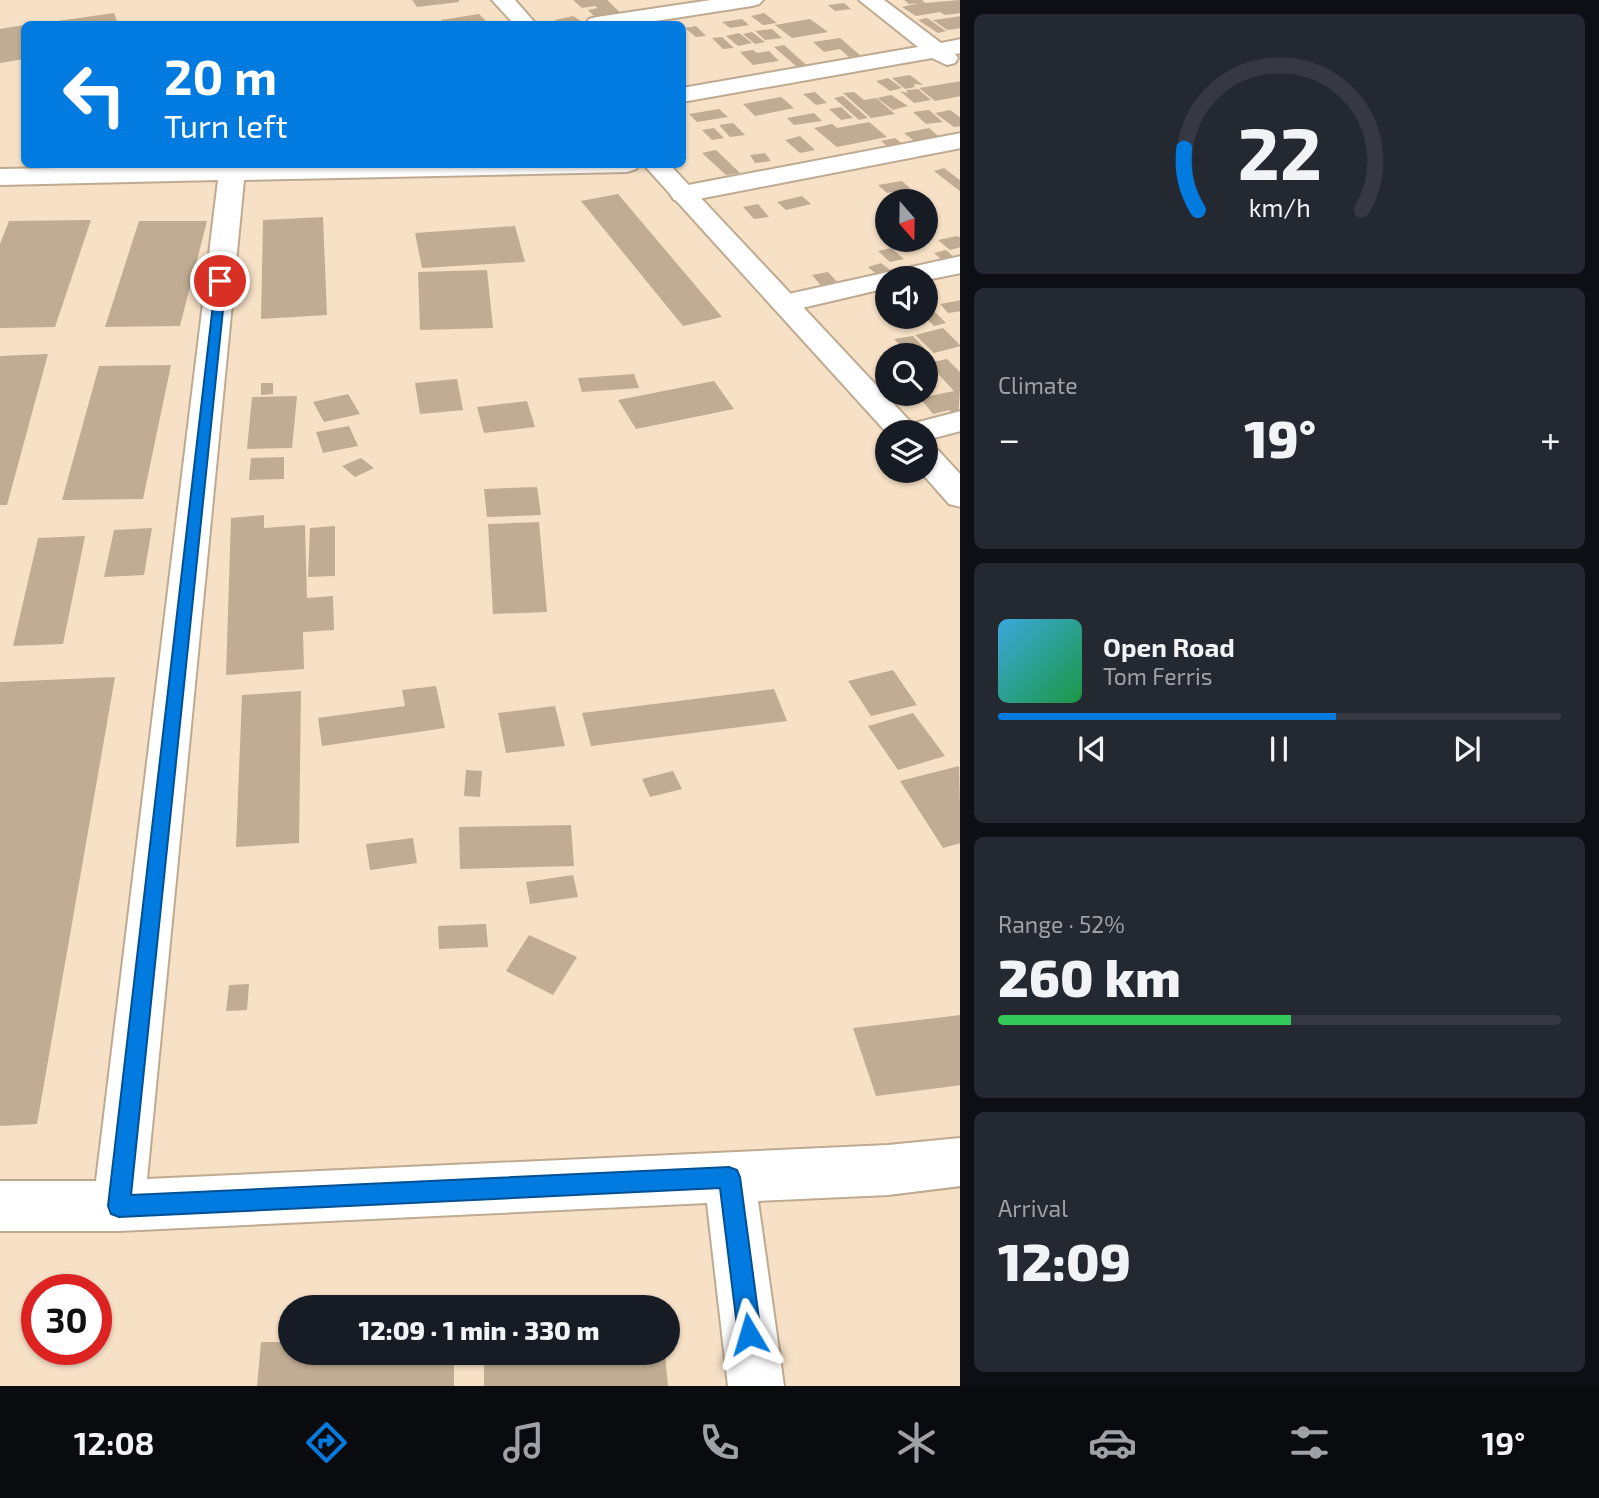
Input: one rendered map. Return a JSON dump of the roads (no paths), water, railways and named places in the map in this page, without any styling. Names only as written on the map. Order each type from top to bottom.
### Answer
[{"type":"street","points":[[503,0],[522,21]]},
{"type":"street","points":[[616,21],[752,0]]},
{"type":"street","points":[[870,0],[960,68]]},
{"type":"street","points":[[686,94],[960,46]]},
{"type":"street","points":[[683,194],[960,141]]},
{"type":"street","points":[[0,177],[451,168]]},
{"type":"street","points":[[659,168],[893,420]]},
{"type":"street","points":[[119,1206],[232,173]]},
{"type":"street","points":[[938,269],[960,264]]},
{"type":"street","points":[[785,303],[875,283]]},
{"type":"street","points":[[938,427],[960,421]]},
{"type":"street","points":[[938,471],[960,496]]},
{"type":"street","points":[[0,1206],[119,1206],[888,1170],[960,1162]]},
{"type":"street","points":[[729,1177],[756,1386]]}]
